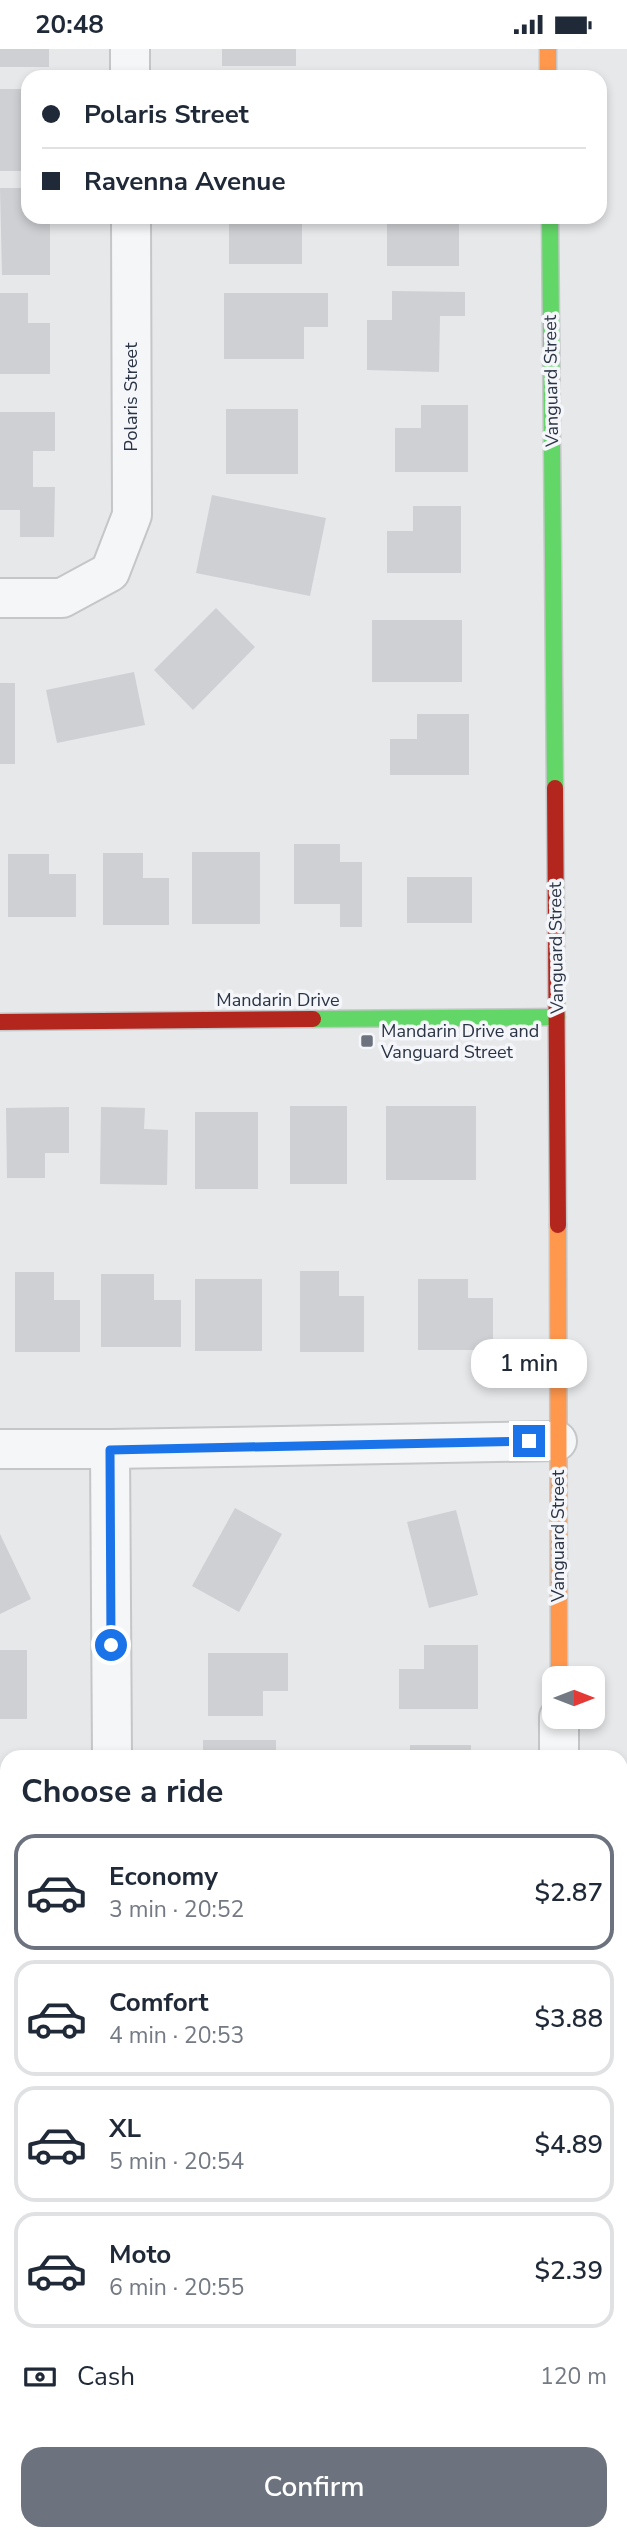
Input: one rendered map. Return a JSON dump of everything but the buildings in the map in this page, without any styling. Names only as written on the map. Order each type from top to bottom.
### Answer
[{"type":"street","points":[[130,49],[130,70]]},
{"type":"street","points":[[548,49],[548,70]]},
{"type":"street","name":"Polaris Street","points":[[0,599],[62,599],[110,572],[132,515],[131,224]]},
{"type":"street","name":"Vanguard Street","points":[[550,224],[559,1666]]},
{"type":"street","name":"Mandarin Drive","points":[[0,1022],[557,1017]]},
{"type":"street","points":[[0,1449],[110,1450],[557,1441]]},
{"type":"street","points":[[110,1450],[112,1750]]},
{"type":"street","points":[[559,1729],[559,1750]]},
{"type":"traffic: fast","points":[[550,224],[555,788]]},
{"type":"traffic: fast","points":[[313,1019],[557,1017]]},
{"type":"traffic: slow","points":[[548,49],[548,70]]},
{"type":"traffic: slow","points":[[558,1225],[559,1666]]},
{"type":"traffic: jam","points":[[555,788],[558,1225]]},
{"type":"traffic: jam","points":[[0,1022],[313,1019]]},
{"type":"place","name":"Mandarin Drive and Vanguard Street","points":[[367,1041]]},
{"type":"route","points":[[111,1645],[110,1450],[529,1441]]}]
